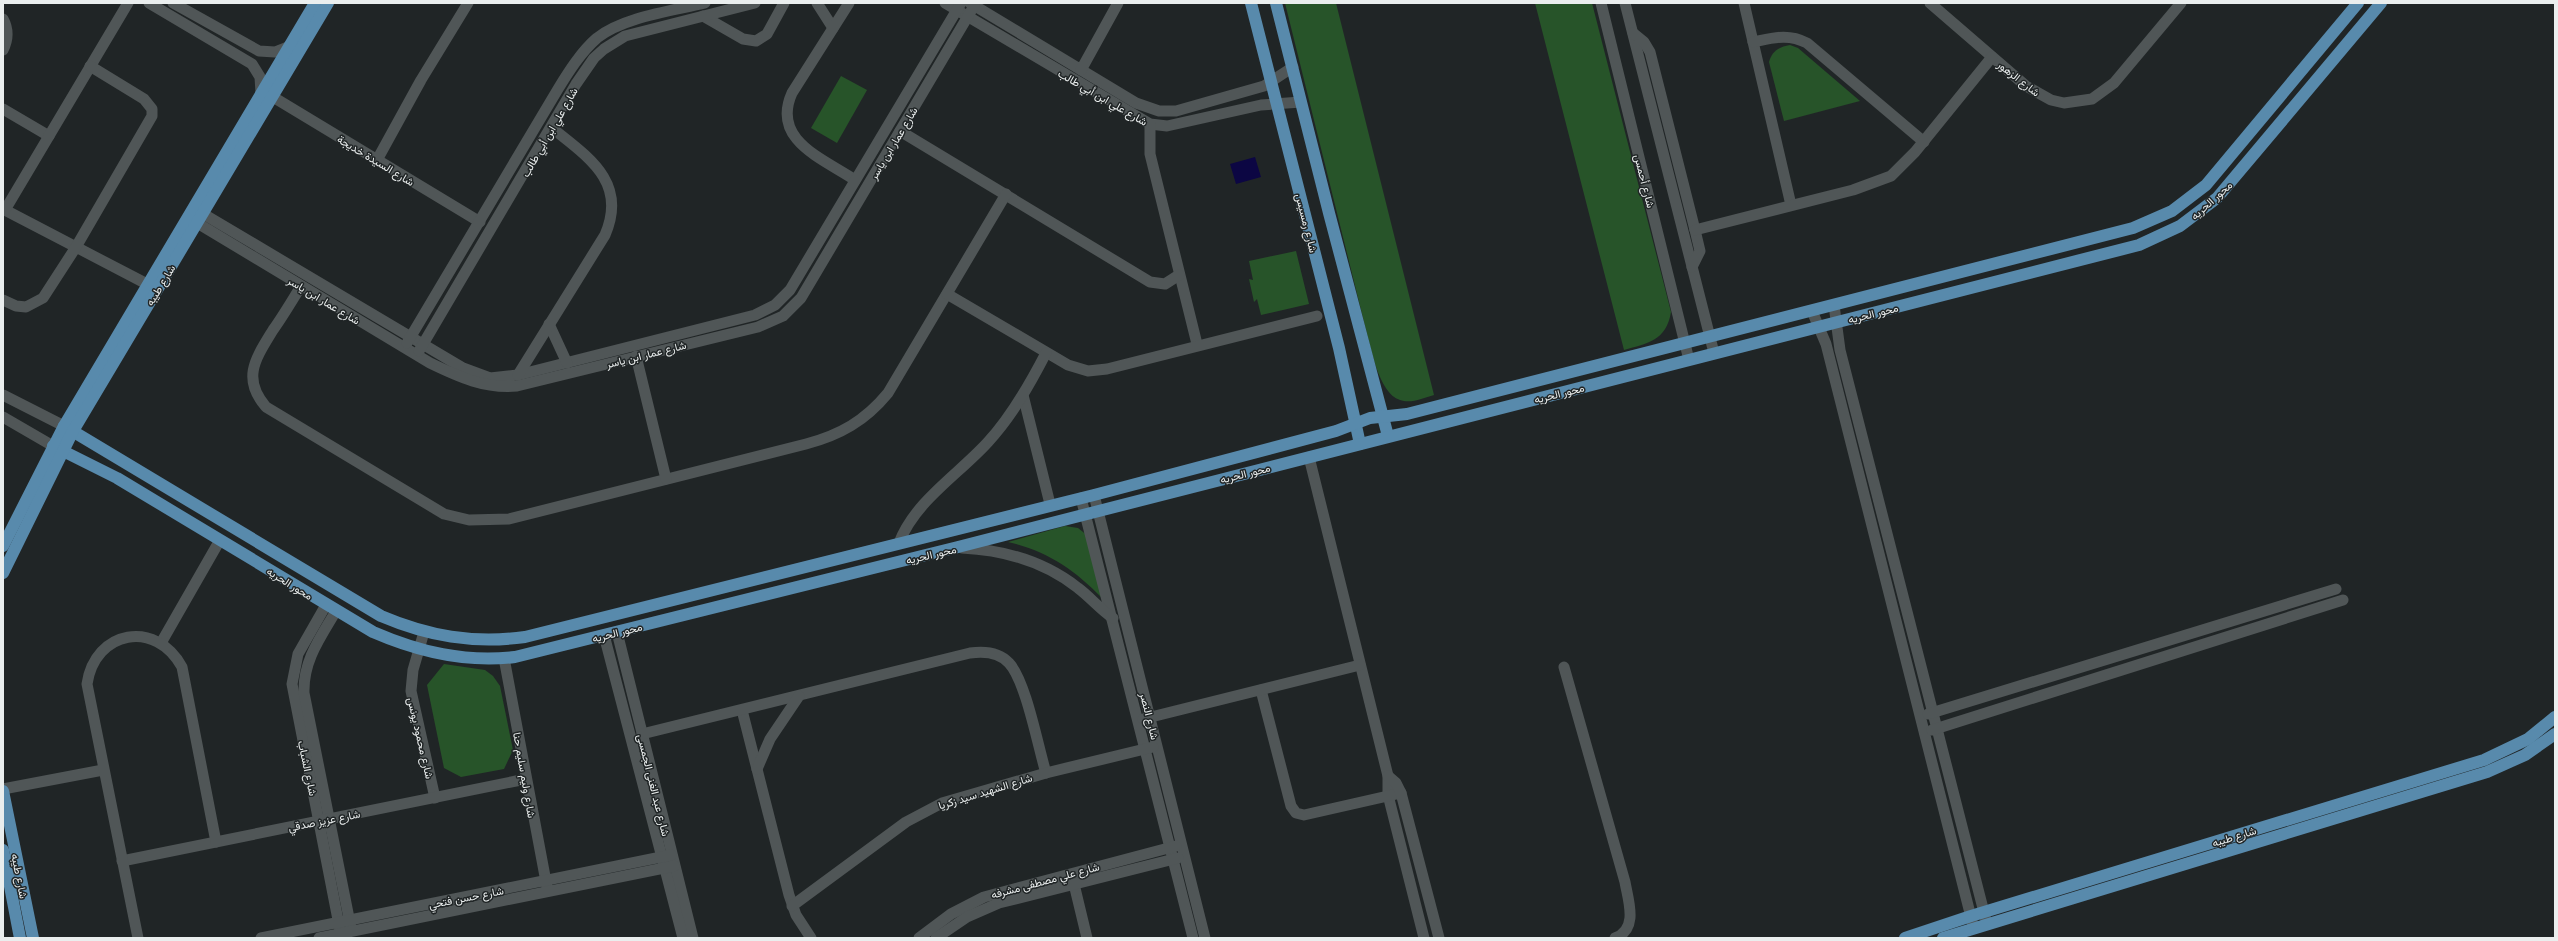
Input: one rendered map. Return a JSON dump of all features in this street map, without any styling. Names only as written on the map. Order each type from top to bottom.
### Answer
[{"type":"main road","name":"شارع طيبه","points":[[69,429],[195,215],[260,93],[315,3]]},
{"type":"main road","name":"شارع طيبه","points":[[3,546],[69,429],[146,284],[195,215],[273,97],[328,3]]},
{"type":"main road","name":"شارع رمسيس","points":[[1251,3],[1272,82],[1356,422],[1360,444]]},
{"type":"main road","points":[[1276,3],[1388,436]]},
{"type":"main road","name":"محور الحريه","points":[[69,429],[381,616],[424,632],[472,640],[525,637],[1050,504],[1094,495],[1336,431],[1356,422],[1407,414],[2114,234],[2148,223],[2172,211],[2198,192],[2213,177],[2358,3]]},
{"type":"main road","name":"محور الحريه","points":[[58,449],[117,478],[331,608],[374,632],[418,649],[459,658],[504,658],[617,632],[958,547],[1819,326],[2117,252],[2160,237],[2180,226],[2208,206],[2229,185],[2381,3]]},
{"type":"main road","points":[[1279,446],[1284,463]]},
{"type":"main road","name":"شارع طيبه","points":[[3,573],[58,449]]},
{"type":"main road","name":"شارع طيبه","points":[[2368,803],[2495,756],[2528,739],[2555,717]]},
{"type":"main road","name":"شارع طيبه","points":[[1905,938],[1984,912],[2193,855],[2368,803],[2501,767],[2525,755],[2555,734]]},
{"type":"main road","name":"شارع طيبه","points":[[3,790],[33,938]]},
{"type":"main road","name":"شارع طيبه","points":[[3,850],[20,938]]},
{"type":"main road","name":"شارع طيبه","points":[[1943,938],[2193,855]]},
{"type":"street","points":[[128,3],[4,209],[146,284]]},
{"type":"street","points":[[149,3],[252,64],[260,77],[260,93]]},
{"type":"street","points":[[173,3],[259,51],[275,52],[290,46]]},
{"type":"street","points":[[377,160],[421,80],[468,3]]},
{"type":"street","name":"شارع علي ابن أبي طالب","points":[[405,348],[410,337],[567,75],[597,39],[619,26],[705,3]]},
{"type":"street","name":"شارع علي ابن أبي طالب","points":[[416,354],[552,128],[579,79],[604,49],[625,36],[755,3]]},
{"type":"street","points":[[703,16],[743,39],[756,41],[767,34],[784,3]]},
{"type":"street","points":[[816,3],[833,28]]},
{"type":"street","points":[[848,3],[792,93],[787,104],[786,116],[788,128],[795,139],[855,180]]},
{"type":"street","name":"شارع علي ابن أبي طالب","points":[[945,3],[959,7],[968,17],[1150,124],[1167,126],[1277,103],[1301,102]]},
{"type":"street","points":[[1081,70],[1118,3]]},
{"type":"street","name":"شارع أحمس","points":[[1601,3],[1689,360]]},
{"type":"street","points":[[1625,3],[1714,353]]},
{"type":"street","points":[[1744,3],[1791,205]]},
{"type":"street","name":"شارع الزهور","points":[[1930,3],[2032,90],[2051,100],[2064,103],[2092,99],[2114,84],[2181,3]]},
{"type":"street","name":"شارع علي ابن أبي طالب","points":[[972,4],[1136,103],[1159,111],[1180,110],[1256,89],[1272,82],[1293,67]]},
{"type":"street","name":"شارع عمار ابن ياسر","points":[[195,215],[301,286],[405,348],[469,381],[503,387],[517,386],[758,327],[775,320],[790,311],[804,294],[968,17],[972,4]]},
{"type":"street","name":"شارع عمار ابن ياسر","points":[[195,215],[481,376],[500,378],[518,375],[755,315],[768,310],[790,290],[959,7]]},
{"type":"street","points":[[3,20],[7,31],[7,40],[3,50]]},
{"type":"street","points":[[1633,32],[1644,42],[1650,52],[1695,230],[1700,251],[1692,267]]},
{"type":"street","points":[[1753,42],[1782,36],[1790,36],[1807,42],[1924,142]]},
{"type":"street","points":[[1695,230],[1881,181],[1900,169],[1924,142],[1992,57]]},
{"type":"street","points":[[3,300],[16,306],[26,306],[44,298],[76,247],[152,116],[152,109],[144,99],[90,66]]},
{"type":"street","name":"شارع السيدة خديجة","points":[[273,97],[480,222]]},
{"type":"street","points":[[3,109],[49,136]]},
{"type":"street","points":[[1150,124],[1150,154],[1197,344]]},
{"type":"street","points":[[518,375],[605,235],[612,212],[609,189],[599,169],[552,128]]},
{"type":"street","points":[[900,131],[1150,282],[1165,284],[1179,275]]},
{"type":"street","points":[[301,286],[255,362],[252,382],[259,400],[274,413],[433,508],[469,520],[509,519],[821,440],[852,427],[870,413],[888,393],[1006,194]]},
{"type":"street","points":[[947,294],[1046,353],[1078,369],[1098,371],[1197,344],[1317,316]]},
{"type":"street","points":[[1834,305],[1835,322],[1987,924]]},
{"type":"street","points":[[1812,311],[1819,326],[1876,537],[1919,716],[1974,928]]},
{"type":"street","points":[[549,324],[567,363]]},
{"type":"street","points":[[899,543],[916,512],[989,440],[1023,395],[1046,353]]},
{"type":"street","points":[[636,356],[666,479]]},
{"type":"street","points":[[3,395],[69,429]]},
{"type":"street","points":[[1023,395],[1050,504]]},
{"type":"street","points":[[3,417],[58,449]]},
{"type":"street","points":[[1310,457],[1388,776],[1388,795],[1424,938]]},
{"type":"street","name":"شارع النصر","points":[[1094,495],[1157,746],[1193,938]]},
{"type":"street","name":"شارع النصر","points":[[1081,498],[1138,720],[1176,846]]},
{"type":"street","points":[[161,643],[220,540]]},
{"type":"street","points":[[958,547],[1000,552],[1041,566],[1077,587],[1112,618],[1125,615]]},
{"type":"street","points":[[1919,716],[1933,713],[2336,589]]},
{"type":"street","points":[[1924,733],[2343,600]]},
{"type":"street","name":"شارع الشباب","points":[[331,608],[309,658],[304,684],[305,702],[330,819],[348,932]]},
{"type":"street","name":"شارع الشباب","points":[[331,608],[298,654],[292,684],[339,922]]},
{"type":"street","name":"شارع محمود يونس","points":[[424,632],[418,649],[411,691],[435,798]]},
{"type":"street","name":"شارع عبد الغنى الجمسى","points":[[617,632],[642,734],[667,856]]},
{"type":"street","name":"شارع عبد الغنى الجمسى","points":[[604,635],[670,867],[693,938]]},
{"type":"street","points":[[138,938],[87,684],[91,666],[102,650],[118,640],[136,636],[161,643],[177,658],[185,676],[216,842]]},
{"type":"street","points":[[642,734],[970,653],[990,652],[1004,659],[1016,671],[1046,773]]},
{"type":"street","name":"شارع وليم سليم حنا","points":[[504,658],[546,886]]},
{"type":"street","points":[[1138,720],[1360,665]]},
{"type":"street","points":[[1564,667],[1625,882],[1630,912],[1629,924],[1622,934],[1615,938]]},
{"type":"street","points":[[1261,690],[1291,806],[1296,813],[1304,815],[1401,793]]},
{"type":"street","points":[[757,770],[770,739],[799,696]]},
{"type":"street","points":[[742,710],[792,906],[811,938]]},
{"type":"street","name":"شارع الشهيد سيد زكريا","points":[[792,906],[906,822],[930,808],[956,798],[1046,773],[1157,746]]},
{"type":"street","points":[[3,790],[104,770]]},
{"type":"street","points":[[1388,776],[1396,783],[1401,793],[1439,938]]},
{"type":"street","name":"شارع عزيز صدقي","points":[[122,861],[526,779]]},
{"type":"street","name":"شارع علي مصطفى مشرفه","points":[[919,938],[951,914],[984,897],[1176,846]]},
{"type":"street","name":"شارع حسن فتحي","points":[[319,938],[546,886],[667,856]]},
{"type":"street","name":"شارع النصر","points":[[1178,858],[1205,938]]},
{"type":"street","name":"شارع علي مصطفى مشرفه","points":[[936,938],[956,923],[988,907],[1178,858]]},
{"type":"street","name":"شارع عبد الغنى الجمسى","points":[[670,867],[683,938]]},
{"type":"street","name":"شارع حسن فتحي","points":[[546,886],[670,867]]},
{"type":"street","points":[[1074,884],[1087,938]]},
{"type":"street","name":"شارع حسن فتحي","points":[[261,938],[339,922],[348,932]]},
{"type":"green space","points":[[1285,3],[1336,3],[1434,395],[1413,401],[1400,400],[1392,396],[1386,388],[1376,368]]},
{"type":"green space","points":[[1535,3],[1592,3],[1671,312],[1669,322],[1665,329],[1660,335],[1648,343],[1624,350]]},
{"type":"green space","points":[[1790,45],[1798,48],[1860,101],[1784,121],[1769,62],[1776,50]]},
{"type":"green space","points":[[841,76],[867,90],[837,143],[811,128]]},
{"type":"green space","points":[[1296,251],[1309,304],[1261,315],[1257,299],[1254,302],[1249,279],[1253,280],[1249,261]]},
{"type":"green space","points":[[1065,526],[1078,528],[1088,536],[1102,598],[1071,570],[1060,563],[1048,556],[1008,542]]},
{"type":"green space","points":[[444,664],[485,670],[493,676],[500,686],[513,750],[504,769],[461,777],[444,768],[427,685]]},
{"type":"shaded area","points":[[1255,157],[1261,177],[1236,184],[1230,164]]}]
